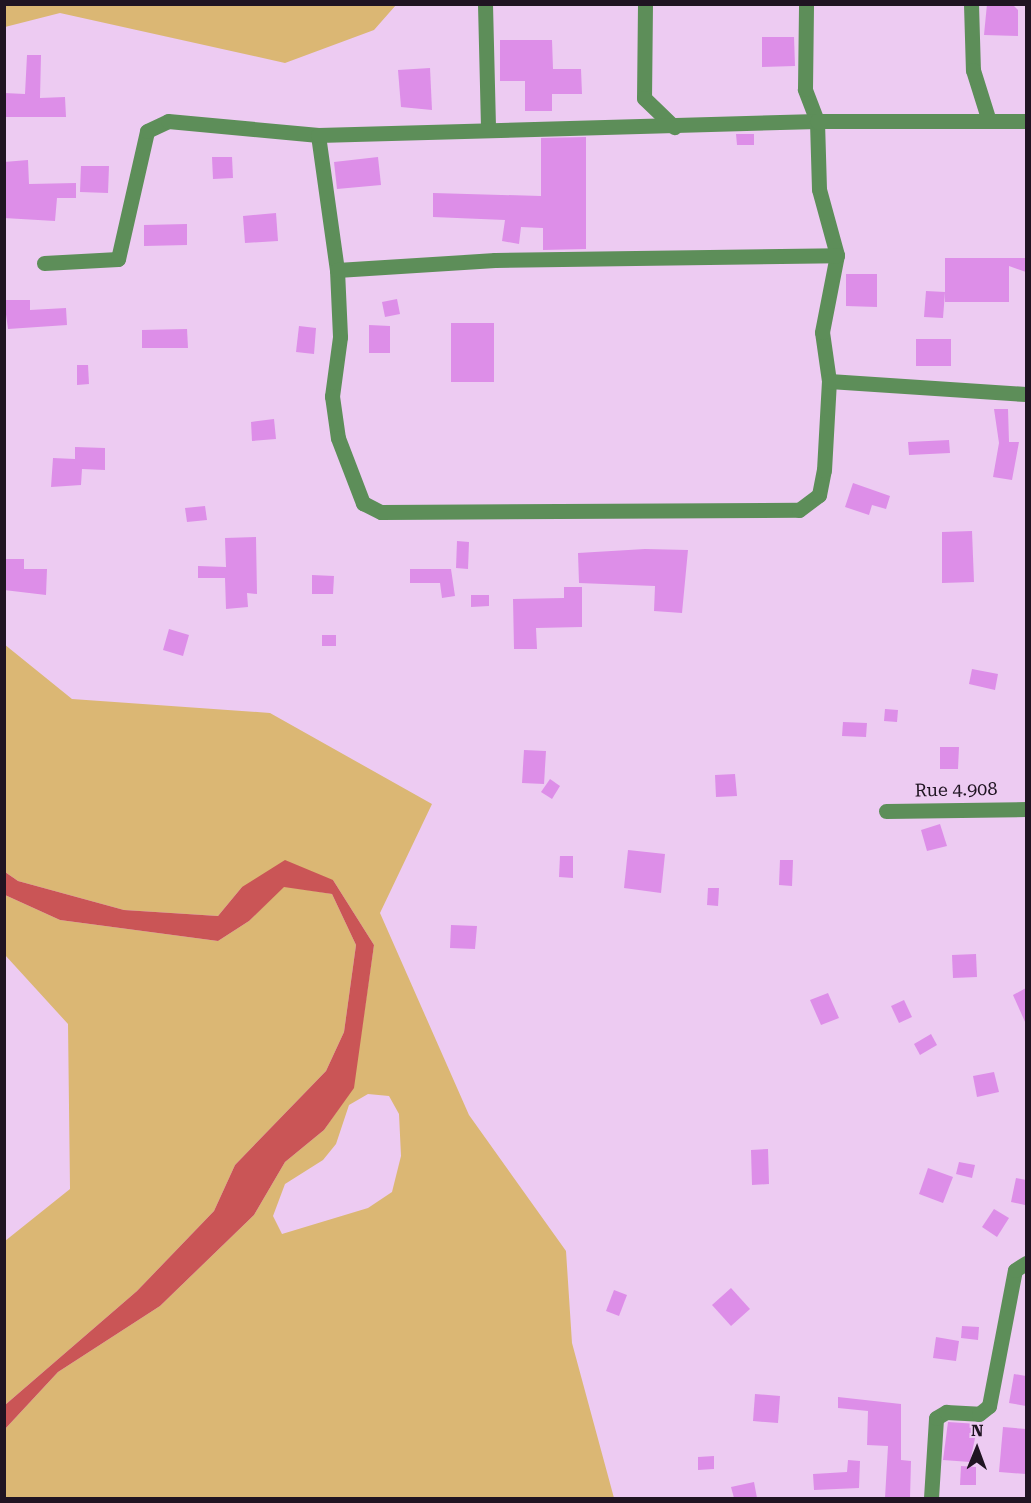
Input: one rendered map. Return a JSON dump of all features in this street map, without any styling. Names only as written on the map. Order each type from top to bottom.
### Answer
[{"type":"street","points":[[485,4],[488,130]]},
{"type":"street","points":[[645,4],[644,98],[674,127]]},
{"type":"street","points":[[318,135],[338,270],[340,337],[332,396],[338,438],[355,490],[363,503],[381,512],[799,510],[819,495],[829,381],[822,332],[837,255],[819,189],[817,121],[805,89],[806,4]]},
{"type":"street","points":[[971,4],[973,70],[988,118]]},
{"type":"street","points":[[45,263],[117,259],[147,132],[155,124],[318,135],[674,127],[817,121],[988,118],[1026,121]]},
{"type":"street","points":[[338,270],[495,260],[837,255]]},
{"type":"street","points":[[829,381],[1026,394]]},
{"type":"street","name":"Rue 4.908","points":[[886,811],[1026,809]]},
{"type":"street","points":[[931,1498],[936,1418],[946,1412],[980,1414],[989,1406],[1015,1270],[1026,1263]]},
{"type":"shaded area","points":[[5,4],[396,5],[374,30],[285,63],[60,13],[5,27]]},
{"type":"shaded area","points":[[4,644],[72,699],[270,713],[432,804],[380,913],[469,1115],[566,1251],[572,1343],[614,1498],[5,1498],[5,1429],[58,1372],[160,1306],[254,1215],[285,1162],[324,1130],[353,1088],[374,945],[333,880],[242,887],[218,916],[124,910],[18,881],[5,872]],"holes":[[[368,1094],[389,1096],[399,1114],[401,1156],[392,1192],[368,1208],[282,1234],[273,1216],[285,1184],[323,1160],[336,1144],[349,1105]]]},
{"type":"shaded area","points":[[285,860],[333,880],[374,945],[354,1088],[324,1130],[285,1162],[254,1215],[160,1306],[58,1372],[5,1429],[5,1405],[137,1291],[214,1211],[235,1165],[326,1071],[344,1032],[356,945],[332,894],[284,887],[249,921],[218,941],[60,920],[5,895],[5,872],[18,881],[124,910],[218,916],[242,887]]},
{"type":"shaded area","points":[[284,886],[332,894],[356,945],[344,1032],[326,1071],[235,1165],[214,1211],[137,1291],[5,1405],[5,1241],[70,1189],[68,1024],[5,955],[5,895],[60,920],[218,941],[249,921]]},
{"type":"building","points":[[987,4],[1012,4],[1018,10],[1018,36],[984,35]]},
{"type":"building","points":[[762,37],[794,37],[795,66],[762,67]]},
{"type":"building","points":[[500,40],[552,40],[553,69],[581,69],[582,94],[552,94],[552,111],[525,111],[525,81],[500,81]]},
{"type":"building","points":[[27,55],[41,55],[40,98],[65,97],[66,117],[4,117],[4,93],[25,94]]},
{"type":"building","points":[[430,68],[432,110],[401,107],[398,70]]},
{"type":"building","points":[[736,134],[754,134],[754,145],[737,145]]},
{"type":"building","points":[[586,137],[586,249],[543,250],[543,228],[521,227],[519,244],[502,241],[505,220],[433,217],[433,193],[541,196],[541,138]]},
{"type":"building","points":[[212,157],[232,157],[233,178],[213,179]]},
{"type":"building","points":[[378,157],[381,185],[337,189],[334,162]]},
{"type":"building","points":[[28,160],[29,184],[76,183],[76,198],[57,198],[55,221],[4,218],[4,162]]},
{"type":"building","points":[[81,166],[109,166],[108,193],[80,192]]},
{"type":"building","points":[[276,213],[278,241],[245,243],[243,216]]},
{"type":"building","points":[[187,224],[187,245],[144,246],[144,225]]},
{"type":"building","points":[[945,258],[1026,258],[1026,272],[1009,266],[1009,302],[945,302]]},
{"type":"building","points":[[846,274],[877,274],[877,307],[846,306]]},
{"type":"building","points":[[926,291],[945,292],[943,318],[924,317]]},
{"type":"building","points":[[397,299],[400,314],[385,317],[382,302]]},
{"type":"building","points":[[4,300],[30,300],[30,310],[66,308],[67,325],[8,329]]},
{"type":"building","points":[[451,323],[494,323],[494,382],[451,382]]},
{"type":"building","points":[[369,325],[390,326],[390,353],[369,353]]},
{"type":"building","points":[[299,326],[316,328],[314,354],[296,352]]},
{"type":"building","points":[[187,329],[188,348],[142,348],[142,330]]},
{"type":"building","points":[[916,339],[951,339],[951,366],[916,366]]},
{"type":"building","points":[[77,365],[88,365],[89,384],[77,385]]},
{"type":"building","points":[[994,409],[1008,409],[1009,442],[1019,442],[1012,480],[993,477],[999,443]]},
{"type":"building","points":[[274,419],[276,439],[252,441],[251,422]]},
{"type":"building","points":[[949,440],[950,453],[909,455],[908,442]]},
{"type":"building","points":[[75,447],[105,448],[105,470],[82,469],[81,485],[51,487],[53,458],[75,459]]},
{"type":"building","points":[[853,483],[890,496],[886,509],[872,505],[869,515],[845,507]]},
{"type":"building","points":[[205,506],[207,520],[187,522],[185,508]]},
{"type":"building","points":[[972,531],[974,582],[942,583],[942,532]]},
{"type":"building","points":[[256,537],[257,594],[247,593],[248,607],[226,609],[225,578],[198,578],[198,566],[226,567],[225,538]]},
{"type":"building","points":[[457,541],[469,542],[468,569],[456,568]]},
{"type":"building","points":[[645,549],[688,550],[682,613],[654,611],[655,586],[579,583],[578,553]]},
{"type":"building","points":[[4,559],[24,559],[24,569],[47,569],[46,595],[4,590]]},
{"type":"building","points":[[410,569],[451,569],[455,596],[442,598],[440,583],[410,583]]},
{"type":"building","points":[[312,575],[334,576],[333,594],[312,594]]},
{"type":"building","points":[[564,587],[582,587],[582,627],[536,628],[537,649],[514,649],[513,599],[564,598]]},
{"type":"building","points":[[471,595],[489,595],[489,606],[471,607]]},
{"type":"building","points":[[169,629],[189,635],[183,656],[163,650]]},
{"type":"building","points":[[322,635],[336,635],[336,646],[322,646]]},
{"type":"building","points":[[972,669],[998,674],[995,690],[969,684]]},
{"type":"building","points":[[885,709],[898,710],[897,722],[884,721]]},
{"type":"building","points":[[843,722],[867,723],[866,737],[842,736]]},
{"type":"building","points":[[940,747],[959,747],[958,769],[940,769]]},
{"type":"building","points":[[524,750],[546,751],[544,784],[522,783]]},
{"type":"building","points":[[735,774],[737,796],[716,797],[715,775]]},
{"type":"building","points":[[550,779],[560,786],[552,799],[541,792]]},
{"type":"building","points":[[940,824],[947,846],[927,851],[921,830]]},
{"type":"building","points":[[628,850],[665,854],[661,893],[624,888]]},
{"type":"building","points":[[560,856],[573,856],[573,878],[559,877]]},
{"type":"building","points":[[780,860],[793,860],[792,886],[779,885]]},
{"type":"building","points":[[708,888],[719,888],[718,906],[707,905]]},
{"type":"building","points":[[451,925],[477,926],[475,949],[450,948]]},
{"type":"building","points":[[976,954],[977,977],[953,978],[952,955]]},
{"type":"building","points":[[1026,988],[1026,1024],[1013,995]]},
{"type":"building","points":[[828,993],[839,1018],[821,1025],[810,1000]]},
{"type":"building","points":[[904,1000],[912,1017],[899,1023],[891,1006]]},
{"type":"building","points":[[931,1034],[937,1045],[920,1055],[914,1044]]},
{"type":"building","points":[[994,1072],[999,1092],[977,1097],[973,1076]]},
{"type":"building","points":[[768,1149],[769,1184],[752,1185],[751,1150]]},
{"type":"building","points":[[959,1162],[975,1165],[972,1178],[956,1174]]},
{"type":"building","points":[[928,1168],[953,1177],[943,1203],[919,1194]]},
{"type":"building","points":[[1016,1178],[1026,1180],[1025,1205],[1011,1202]]},
{"type":"building","points":[[994,1209],[1009,1218],[997,1237],[982,1227]]},
{"type":"building","points":[[731,1288],[750,1309],[731,1326],[712,1305]]},
{"type":"building","points":[[614,1290],[627,1295],[619,1316],[606,1311]]},
{"type":"building","points":[[962,1326],[979,1327],[978,1340],[961,1338]]},
{"type":"building","points":[[936,1337],[959,1341],[956,1361],[933,1358]]},
{"type":"building","points":[[1014,1374],[1026,1376],[1026,1406],[1009,1403]]},
{"type":"building","points":[[755,1394],[780,1396],[778,1423],[753,1421]]},
{"type":"building","points":[[838,1397],[901,1404],[901,1460],[911,1461],[910,1498],[885,1498],[888,1446],[867,1445],[868,1411],[838,1408]]},
{"type":"building","points":[[948,1422],[978,1424],[970,1462],[943,1460]]},
{"type":"building","points":[[1003,1427],[1026,1429],[1026,1474],[999,1472]]},
{"type":"building","points":[[714,1456],[714,1469],[698,1470],[698,1457]]},
{"type":"building","points":[[848,1460],[860,1461],[859,1488],[814,1490],[813,1474],[847,1472]]},
{"type":"building","points":[[961,1466],[976,1467],[976,1485],[960,1485]]},
{"type":"building","points":[[754,1482],[757,1498],[734,1498],[731,1487]]}]
